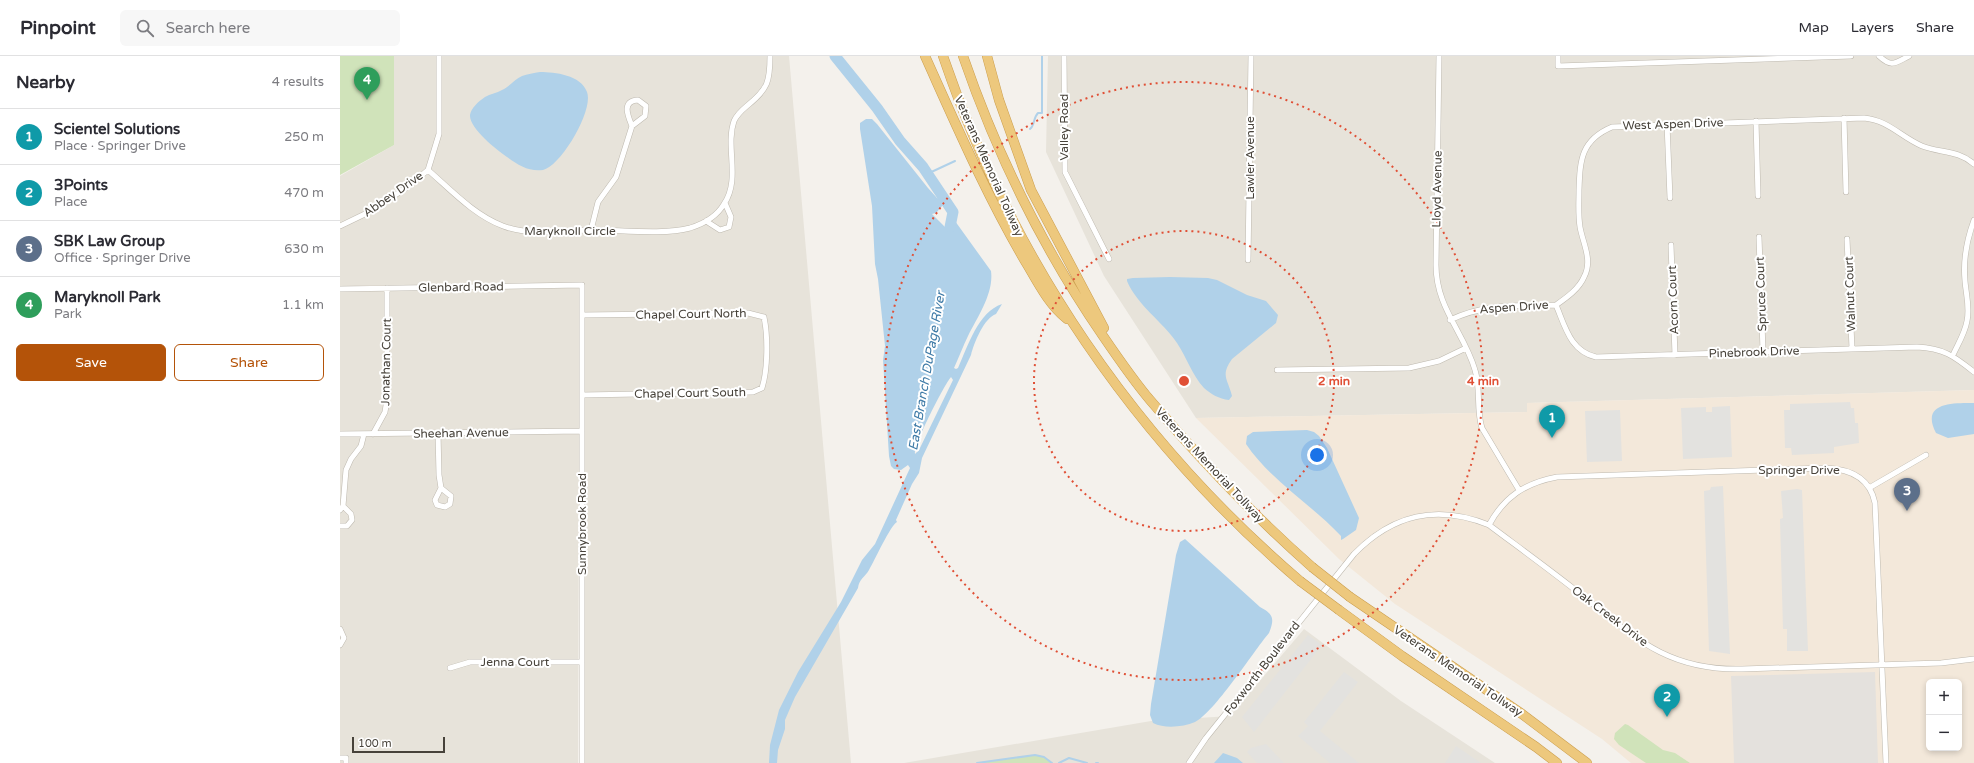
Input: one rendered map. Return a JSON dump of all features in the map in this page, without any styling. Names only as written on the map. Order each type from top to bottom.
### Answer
[{"type":"highway","points":[[925,56],[981,178],[1017,247],[1057,311],[1072,323]]},
{"type":"highway","name":"Veterans Memorial Tollway","points":[[943,56],[967,123],[994,184],[1023,242],[1072,323],[1128,402],[1177,460],[1247,533],[1300,581],[1402,656],[1536,747],[1557,763]]},
{"type":"highway","name":"Veterans Memorial Tollway","points":[[963,56],[1001,156],[1024,203],[1069,285],[1114,352],[1149,399],[1189,446],[1253,513],[1312,566],[1350,597],[1522,714],[1587,763]]},
{"type":"highway","points":[[988,56],[999,100],[1030,190],[1108,336],[1114,352]]},
{"type":"street","name":"Abbey Drive","points":[[340,226],[370,212],[406,188],[428,170],[439,134],[439,56]]},
{"type":"street","name":"Maryknoll Circle","points":[[428,170],[480,214],[504,227],[533,232],[592,230],[682,230],[694,227],[717,213],[725,203],[732,181],[734,122],[739,113],[766,88],[770,73],[770,56]]},
{"type":"street","name":"Valley Road","points":[[1064,56],[1065,172],[1109,258]]},
{"type":"street","name":"Lawler Avenue","points":[[1248,260],[1251,56]]},
{"type":"street","name":"Lloyd Avenue","points":[[1439,56],[1436,273],[1440,296],[1450,320],[1466,348],[1475,370],[1479,417],[1482,428],[1519,490]]},
{"type":"street","points":[[1558,56],[1558,66],[1727,58],[1851,56]]},
{"type":"street","points":[[1879,56],[1886,63],[1896,64],[1909,56]]},
{"type":"street","points":[[592,230],[598,202],[616,177],[632,126],[643,118],[647,112],[646,106],[638,100],[632,102],[627,107],[627,113],[632,126]]},
{"type":"street","points":[[1846,192],[1844,118],[1879,120],[1921,145],[1954,152],[1974,164]]},
{"type":"street","name":"West Aspen Drive","points":[[1556,304],[1569,295],[1584,279],[1587,269],[1587,252],[1580,227],[1579,213],[1580,162],[1583,152],[1593,138],[1612,127],[1844,118]]},
{"type":"street","points":[[1756,121],[1758,196]]},
{"type":"street","points":[[1667,124],[1670,198]]},
{"type":"street","points":[[706,221],[720,230],[729,227],[732,217],[725,203]]},
{"type":"street","points":[[1953,355],[1965,330],[1967,321],[1968,306],[1964,263],[1974,220]]},
{"type":"street","name":"Spruce Court","points":[[1759,237],[1763,351]]},
{"type":"street","name":"Walnut Court","points":[[1847,239],[1852,348]]},
{"type":"street","name":"Acorn Court","points":[[1671,245],[1675,355]]},
{"type":"street","name":"Glenbard Road","points":[[340,289],[582,285]]},
{"type":"street","name":"Sunnybrook Road","points":[[582,285],[582,763]]},
{"type":"street","name":"Jonathan Court","points":[[374,434],[382,420],[387,399],[387,288]]},
{"type":"street","name":"Aspen Drive","points":[[1450,320],[1464,313],[1484,307],[1556,304]]},
{"type":"street","name":"Pinebrook Drive","points":[[1556,304],[1567,333],[1575,345],[1591,356],[1606,358],[1763,351],[1927,347],[1953,355],[1974,372]]},
{"type":"street","name":"Chapel Court North","points":[[582,315],[751,313],[764,317],[766,327],[766,352]]},
{"type":"street","points":[[1276,370],[1409,368],[1439,361],[1466,348]]},
{"type":"street","name":"Chapel Court South","points":[[582,395],[753,392],[762,388],[766,376],[766,352]]},
{"type":"street","name":"Sheehan Avenue","points":[[340,434],[582,431]]},
{"type":"street","points":[[438,433],[439,476],[441,488]]},
{"type":"street","points":[[340,526],[347,526],[352,520],[351,514],[342,508],[346,470],[351,459],[361,446],[364,434]]},
{"type":"street","points":[[1869,488],[1926,454]]},
{"type":"street","name":"Springer Drive","points":[[1489,525],[1500,506],[1519,490],[1543,480],[1557,477],[1826,468],[1846,470],[1854,473],[1869,488],[1874,499],[1876,512],[1886,763]]},
{"type":"street","name":"Oak Creek Drive","points":[[1337,574],[1366,542],[1387,527],[1404,520],[1427,514],[1446,514],[1467,517],[1489,525],[1632,635],[1660,652],[1698,667],[1722,670],[1941,663],[1972,659]]},
{"type":"street","name":"Foxworth Boulevard","points":[[1189,763],[1206,738],[1337,574]]},
{"type":"street","points":[[340,629],[344,638],[340,645]]},
{"type":"street","name":"Jenna Court","points":[[450,668],[470,662],[582,662]]},
{"type":"street","points":[[340,758],[346,758],[346,763]]},
{"type":"shaded area","points":[[394,56],[789,56],[851,763],[583,763],[579,469],[578,763],[340,763],[340,176],[394,145]]},
{"type":"shaded area","points":[[1048,56],[1974,56],[1974,390],[1527,403],[1527,412],[1196,418],[1104,276],[1046,152]]},
{"type":"shaded area","points":[[1974,390],[1974,763],[1631,763],[1602,739],[1395,604],[1339,559],[1196,418],[1527,412],[1527,403]]},
{"type":"shaded area","points":[[1850,402],[1851,408],[1854,408],[1855,423],[1858,423],[1859,443],[1834,447],[1834,453],[1792,455],[1791,448],[1785,448],[1784,410],[1790,410],[1790,404]]},
{"type":"shaded area","points":[[1730,406],[1732,457],[1683,459],[1681,408],[1706,407],[1706,412],[1712,412],[1712,407]]},
{"type":"shaded area","points":[[1620,410],[1622,461],[1587,462],[1585,411]]},
{"type":"shaded area","points":[[1723,486],[1730,654],[1709,651],[1704,491],[1710,490],[1711,487]]},
{"type":"shaded area","points":[[1797,489],[1802,490],[1808,651],[1787,651],[1787,629],[1783,629],[1780,519],[1783,518],[1781,491]]},
{"type":"shaded area","points":[[1304,629],[1401,701],[1495,763],[904,763],[1151,721],[1230,716]]},
{"type":"shaded area","points":[[1308,635],[1322,645],[1254,732],[1242,717]]},
{"type":"shaded area","points":[[1344,672],[1358,682],[1320,731],[1359,763],[1330,763],[1298,736],[1308,726],[1304,722]]},
{"type":"shaded area","points":[[1875,672],[1878,763],[1734,763],[1731,676]]},
{"type":"shaded area","points":[[1266,744],[1284,763],[1257,763],[1247,752],[1251,748]]},
{"type":"shaded area","points":[[1456,746],[1481,763],[1445,763]]},
{"type":"green space","points":[[340,56],[394,56],[394,145],[340,175]]},
{"type":"green space","points":[[1625,724],[1663,750],[1675,753],[1690,763],[1646,763],[1619,745],[1614,739],[1615,733]]},
{"type":"green space","points":[[1035,755],[1044,757],[1052,763],[977,763]]},
{"type":"water","points":[[540,72],[560,74],[573,78],[584,86],[587,92],[588,100],[581,124],[567,148],[550,166],[543,170],[533,170],[511,160],[484,138],[474,126],[470,115],[474,107],[485,97],[505,89],[522,76]]},
{"type":"water","points":[[866,119],[872,119],[937,198],[953,204],[952,214],[955,221],[991,271],[988,296],[954,368],[958,368],[970,340],[986,314],[1002,304],[996,314],[987,320],[974,344],[971,355],[922,458],[919,473],[912,484],[896,520],[897,522],[887,536],[869,570],[860,582],[858,588],[795,697],[785,720],[785,729],[778,750],[777,763],[769,763],[770,745],[779,710],[798,672],[841,602],[862,560],[875,544],[910,468],[908,465],[901,470],[894,469],[891,466],[889,456],[883,360],[885,346],[875,264],[872,206],[860,123]],"holes":[[[943,205],[948,212],[945,227],[932,214],[936,213]],[[951,377],[953,380],[919,450],[915,454],[924,427],[936,402]]]},
{"type":"water","points":[[1133,278],[1208,278],[1217,280],[1247,295],[1266,301],[1278,315],[1276,323],[1232,359],[1228,365],[1226,370],[1226,378],[1232,396],[1229,400],[1215,396],[1204,388],[1196,378],[1177,343],[1137,298],[1127,281],[1127,279]]},
{"type":"water","points":[[1974,403],[1974,434],[1948,438],[1936,433],[1932,423],[1932,415],[1935,410],[1941,406],[1949,404]]},
{"type":"water","points":[[1307,430],[1314,432],[1319,436],[1327,448],[1359,518],[1356,530],[1341,540],[1341,536],[1279,481],[1246,444],[1247,436],[1253,432]]},
{"type":"water","points":[[1185,539],[1260,607],[1268,612],[1272,617],[1272,624],[1269,633],[1223,695],[1212,707],[1195,722],[1174,727],[1153,723],[1150,715],[1176,555],[1180,542]]},
{"type":"water","points":[[1223,753],[1237,758],[1243,763],[1214,763]]},
{"type":"waterway","name":"East Branch DuPage River","points":[[835,56],[877,108],[900,141],[923,167],[953,212],[950,227]]},
{"type":"waterway","points":[[1030,129],[1033,126],[1036,115],[1038,113],[1042,113],[1042,56]]},
{"type":"waterway","points":[[927,174],[955,161]]},
{"type":"waterway","points":[[977,763],[1035,755],[1044,757],[1052,763]]},
{"type":"waterway","points":[[1059,763],[1069,758],[1087,763]]},
{"type":"place","name":"Maryknoll Park","points":[[367,100]]},
{"type":"place","name":"Scientel Solutions","points":[[1552,438]]},
{"type":"place","name":"SBK Law Group","points":[[1907,511]]},
{"type":"place","name":"3Points","points":[[1667,717]]}]
